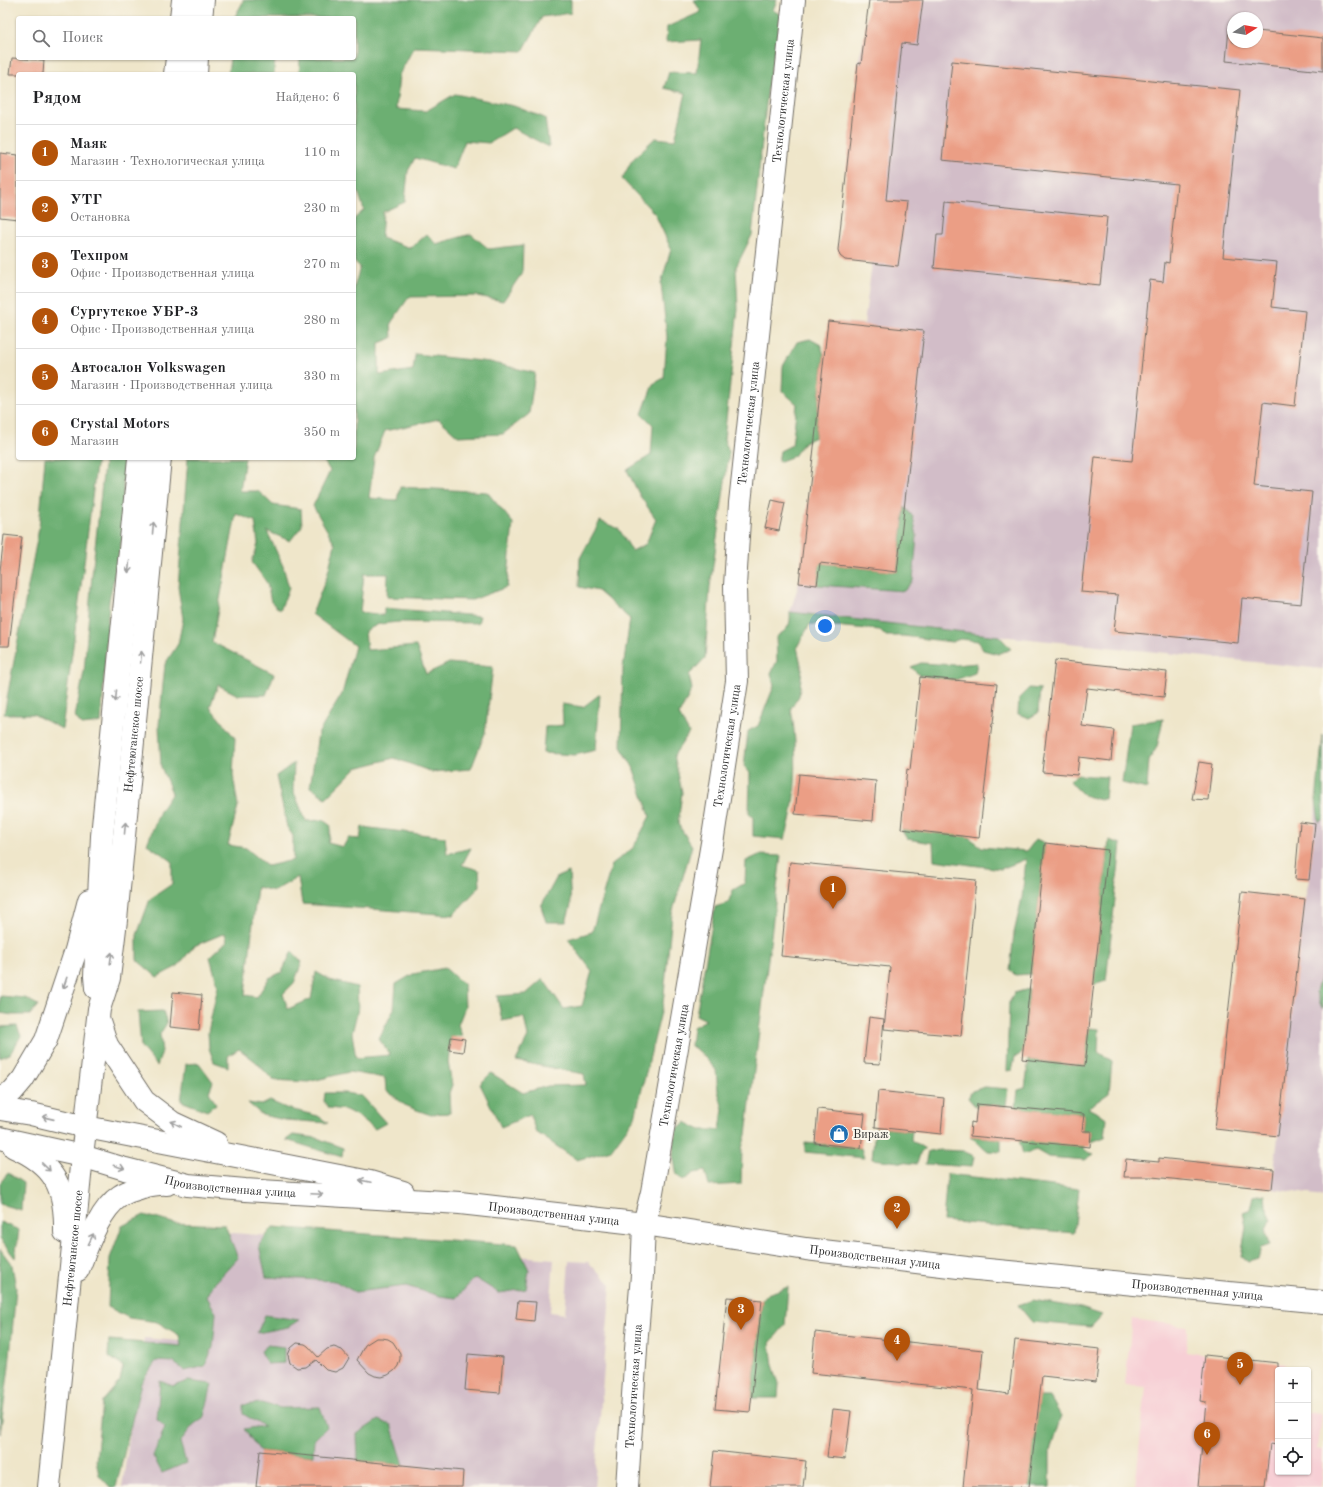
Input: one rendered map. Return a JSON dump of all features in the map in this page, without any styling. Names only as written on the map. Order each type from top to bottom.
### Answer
[{"type":"main road","points":[[181,16],[183,0]]},
{"type":"main road","points":[[201,16],[203,0]]},
{"type":"main road","name":"Технологическая улица","points":[[627,1487],[642,1275],[644,1224],[652,1192],[683,1013],[713,837],[737,681],[735,586],[740,503],[794,0]]},
{"type":"main road","points":[[175,72],[177,60]]},
{"type":"main road","points":[[196,72],[198,60]]},
{"type":"main road","name":"Нефтеюганское шоссе","points":[[99,1015],[95,976],[102,836],[139,460]]},
{"type":"main road","name":"Нефтеюганское шоссе","points":[[49,1487],[82,1156],[99,1015],[109,978],[116,920],[160,460]]},
{"type":"main road","points":[[0,1097],[12,1092],[23,1079],[46,1040],[86,918],[102,836]]},
{"type":"main road","points":[[99,1015],[107,1045],[144,1101],[173,1123],[250,1158]]},
{"type":"main road","name":"Производственная улица","points":[[0,1109],[370,1182],[429,1200]]},
{"type":"main road","name":"Производственная улица","points":[[0,1138],[82,1156],[188,1185],[245,1190],[429,1200],[644,1224],[806,1249],[966,1268],[1323,1302]]},
{"type":"main road","points":[[0,1142],[26,1152],[38,1160],[49,1169],[57,1182],[65,1218],[67,1301]]},
{"type":"main road","points":[[67,1301],[89,1241],[107,1208],[120,1196],[159,1183],[188,1185]]},
{"type":"shaded area","points":[[869,0],[1323,0],[1323,669],[999,636],[790,612],[799,583],[828,321],[864,324],[872,263],[845,260],[840,256],[838,250],[858,63],[864,38]]},
{"type":"shaded area","points":[[1323,734],[1323,1196],[1272,1189],[1305,899],[1309,880]]},
{"type":"shaded area","points":[[160,1227],[554,1259],[550,1312],[565,1314],[569,1261],[588,1262],[611,1284],[594,1487],[122,1487],[144,1338],[190,1342]]},
{"type":"shaded area","points":[[1132,1319],[1187,1326],[1187,1352],[1285,1364],[1284,1367],[1275,1367],[1275,1475],[1311,1475],[1311,1412],[1321,1414],[1317,1449],[1323,1450],[1321,1487],[1135,1487],[1146,1387],[1125,1385]]},
{"type":"green space","points":[[243,0],[571,0],[571,13],[542,17],[523,51],[414,47],[399,75],[396,109],[426,111],[455,94],[514,106],[545,118],[549,147],[513,128],[489,143],[465,141],[454,169],[415,158],[408,171],[405,202],[383,212],[381,238],[411,248],[427,234],[436,244],[471,234],[489,249],[523,245],[522,273],[503,301],[477,296],[409,297],[391,323],[392,338],[379,343],[379,375],[413,370],[415,354],[490,362],[535,373],[529,414],[503,434],[458,436],[439,419],[385,431],[374,458],[369,498],[397,500],[400,487],[487,492],[513,523],[507,587],[472,600],[387,597],[388,574],[364,574],[360,612],[384,615],[384,608],[480,616],[478,623],[399,622],[379,624],[365,631],[367,650],[416,646],[426,674],[449,663],[493,667],[485,733],[471,769],[432,772],[394,758],[356,768],[326,798],[310,787],[318,734],[342,694],[355,646],[312,614],[327,576],[335,544],[313,506],[330,471],[323,460],[356,460],[356,281],[360,267],[356,263],[356,217],[364,210],[358,191],[356,190],[356,72],[299,72],[300,60],[356,60],[356,16],[235,16]]},
{"type":"green space","points":[[694,0],[777,0],[773,10],[781,15],[768,86],[752,235],[736,267],[738,309],[724,439],[729,453],[710,587],[705,658],[689,675],[692,689],[679,715],[689,733],[674,755],[682,792],[678,824],[692,846],[672,914],[663,1004],[635,1117],[611,1150],[577,1160],[536,1132],[530,1115],[501,1127],[480,1084],[491,1073],[523,1093],[548,1086],[586,1085],[584,1074],[516,1061],[528,1037],[524,1017],[502,1021],[497,996],[526,994],[543,979],[564,1009],[582,1006],[592,971],[568,939],[592,932],[612,864],[633,848],[650,816],[633,767],[621,747],[623,668],[630,619],[598,591],[579,587],[580,558],[600,521],[619,529],[632,551],[646,544],[656,519],[640,496],[627,470],[651,455],[653,425],[642,414],[653,384],[664,378],[667,337],[661,284],[671,249],[655,214],[622,179],[632,160],[655,138],[675,140],[686,93],[664,88],[669,72],[697,73],[701,40],[666,42],[667,27],[701,12]]},
{"type":"green space","points":[[230,60],[275,60],[274,72],[228,72]]},
{"type":"green space","points":[[810,339],[821,345],[824,356],[815,437],[804,442],[794,456],[778,462],[780,451],[792,445],[797,404],[782,391],[783,366],[797,342]]},
{"type":"green space","points":[[45,460],[97,460],[62,729],[33,714],[4,714],[39,528]]},
{"type":"green space","points":[[103,460],[125,460],[123,481],[123,535],[109,601],[101,723],[82,725],[75,717],[84,672],[92,575]]},
{"type":"green space","points":[[188,460],[245,460],[240,491],[258,491],[273,505],[301,509],[302,526],[290,541],[267,531],[283,566],[289,588],[280,610],[271,602],[267,583],[252,562],[258,544],[255,521],[236,514],[212,642],[274,674],[266,695],[238,695],[218,685],[210,707],[235,738],[233,775],[238,806],[228,845],[246,848],[268,866],[293,860],[293,836],[287,827],[276,776],[294,763],[293,790],[306,821],[323,820],[331,826],[328,843],[343,847],[348,838],[360,839],[362,827],[445,837],[447,854],[471,848],[462,865],[479,870],[480,886],[453,915],[302,904],[298,877],[274,891],[257,887],[245,995],[257,997],[269,978],[282,972],[292,951],[302,962],[294,983],[283,994],[288,1009],[311,999],[316,972],[330,980],[357,987],[358,1009],[352,1033],[356,1058],[390,1055],[379,1039],[394,1009],[396,984],[413,974],[445,968],[464,985],[465,1007],[458,1025],[462,1036],[451,1037],[448,1062],[452,1085],[449,1093],[450,1113],[428,1114],[406,1106],[386,1090],[385,1078],[349,1072],[308,1082],[273,1080],[255,1061],[239,1049],[228,1056],[228,1067],[214,1062],[209,1048],[208,1032],[218,986],[210,957],[227,941],[225,933],[194,946],[178,966],[157,977],[137,960],[137,935],[150,899],[172,884],[172,861],[147,844],[160,811],[172,793],[161,767],[159,725],[165,664],[178,644],[183,619],[178,587]]},
{"type":"green space","points":[[905,507],[913,517],[917,536],[913,581],[904,591],[817,585],[820,563],[897,572]]},
{"type":"green space","points":[[790,612],[999,636],[1011,649],[998,654],[983,650],[978,641],[960,639],[952,642],[903,636],[886,636],[880,630],[810,624],[797,647],[802,669],[799,696],[791,708],[795,740],[796,774],[792,808],[785,839],[753,836],[753,817],[749,814],[750,773],[744,766],[748,731],[758,726],[774,686],[771,673],[777,661],[776,637],[788,627]]},
{"type":"green space","points":[[921,663],[955,665],[977,663],[975,673],[955,680],[919,675],[911,667]]},
{"type":"green space","points":[[1029,688],[1040,689],[1038,713],[1029,718],[1018,714],[1019,698]]},
{"type":"green space","points":[[600,694],[596,750],[575,755],[543,753],[545,727],[563,725],[562,704],[583,707]]},
{"type":"green space","points":[[1163,719],[1157,747],[1149,760],[1147,789],[1122,783],[1130,724]]},
{"type":"green space","points":[[1323,734],[1323,819],[1319,822],[1316,800]]},
{"type":"green space","points":[[1077,775],[1107,777],[1105,799],[1089,797],[1078,790],[1070,781]]},
{"type":"green space","points":[[901,829],[967,836],[982,847],[1027,851],[1036,839],[1045,843],[1031,974],[1015,975],[1010,970],[1014,933],[1022,898],[1026,859],[1001,869],[934,860],[933,843],[907,839]]},
{"type":"green space","points":[[1109,840],[1121,844],[1106,981],[1093,985]]},
{"type":"green space","points":[[759,855],[781,856],[746,1135],[742,1148],[741,1184],[709,1186],[705,1171],[694,1173],[683,1181],[677,1175],[673,1155],[676,1130],[685,1122],[701,1130],[720,1130],[723,1109],[718,1091],[716,1070],[699,1051],[691,1046],[693,1027],[706,1020],[696,1015],[715,907],[728,903],[733,890],[745,883],[746,861]]},
{"type":"green space","points":[[569,872],[571,905],[566,922],[546,922],[541,906],[557,877]]},
{"type":"green space","points":[[1323,967],[1323,1008],[1322,1008],[1316,992]]},
{"type":"green space","points":[[1029,989],[1023,1053],[1015,1057],[1012,1070],[1007,1071],[1009,1002],[1014,993]]},
{"type":"green space","points":[[0,996],[25,998],[38,1005],[30,1015],[0,1013]]},
{"type":"green space","points":[[163,1011],[167,1023],[160,1034],[162,1052],[157,1066],[141,1047],[138,1012]]},
{"type":"green space","points":[[17,1026],[21,1036],[10,1054],[0,1058],[0,1027]]},
{"type":"green space","points":[[1089,1028],[1099,1029],[1098,1052],[1112,1061],[1109,1093],[1088,1108],[1107,1118],[1105,1137],[1091,1142],[1091,1131],[1082,1131],[1084,1114],[1016,1108],[1018,1090],[1025,1088],[1029,1060],[1085,1066]]},
{"type":"green space","points":[[199,1063],[213,1082],[209,1092],[216,1104],[207,1111],[181,1101],[186,1064]]},
{"type":"green space","points":[[985,1087],[1008,1089],[1006,1106],[977,1104],[977,1108],[968,1098],[972,1091]]},
{"type":"green space","points":[[325,1093],[345,1093],[362,1096],[386,1123],[375,1129],[361,1118],[346,1110],[328,1108],[324,1101]]},
{"type":"green space","points":[[270,1101],[286,1108],[318,1116],[328,1123],[285,1120],[262,1115],[248,1103],[262,1105]]},
{"type":"green space","points":[[875,1127],[912,1131],[911,1140],[925,1149],[920,1154],[917,1164],[872,1159]]},
{"type":"green space","points":[[293,1135],[317,1138],[343,1148],[342,1157],[286,1140]]},
{"type":"green space","points":[[970,1136],[1001,1139],[1001,1152],[988,1151]]},
{"type":"green space","points":[[1019,1140],[1084,1146],[1084,1151],[1094,1154],[1085,1160],[1048,1157],[1036,1150],[1023,1154]]},
{"type":"green space","points":[[805,1143],[861,1148],[864,1158],[805,1152]]},
{"type":"green space","points":[[928,1151],[963,1151],[974,1156],[972,1167],[925,1164]]},
{"type":"green space","points":[[8,1173],[23,1183],[21,1210],[0,1204],[0,1183]]},
{"type":"green space","points":[[947,1174],[1079,1189],[1074,1233],[943,1221]]},
{"type":"green space","points":[[1265,1194],[1266,1206],[1272,1220],[1266,1228],[1266,1234],[1270,1244],[1261,1247],[1258,1259],[1248,1262],[1241,1256],[1246,1227],[1243,1212],[1251,1209],[1254,1196]]},
{"type":"green space","points":[[144,1215],[173,1223],[225,1225],[238,1258],[213,1285],[207,1297],[216,1313],[213,1347],[205,1366],[185,1371],[173,1362],[156,1361],[141,1383],[116,1487],[110,1487],[99,1475],[96,1461],[102,1402],[120,1381],[123,1366],[108,1357],[109,1340],[181,1346],[179,1335],[157,1322],[129,1318],[108,1307],[110,1258],[122,1226]]},
{"type":"green space","points":[[0,1222],[19,1230],[15,1258],[0,1239]]},
{"type":"green space","points":[[273,1227],[517,1245],[529,1270],[526,1289],[499,1293],[475,1278],[456,1298],[440,1296],[406,1286],[355,1292],[335,1281],[266,1277],[259,1245]]},
{"type":"green space","points":[[0,1249],[12,1265],[16,1288],[9,1367],[0,1434]]},
{"type":"green space","points":[[788,1287],[785,1325],[770,1343],[773,1365],[779,1384],[778,1398],[752,1398],[762,1300],[767,1294]]},
{"type":"green space","points":[[1033,1300],[1081,1308],[1102,1315],[1091,1327],[1032,1322],[1018,1305]]},
{"type":"green space","points":[[265,1315],[299,1320],[288,1327],[257,1333]]},
{"type":"green space","points":[[268,1345],[284,1347],[284,1363],[267,1364],[261,1351]]},
{"type":"green space","points":[[160,1381],[173,1386],[188,1381],[212,1384],[204,1417],[193,1425],[180,1442],[186,1463],[162,1473],[153,1456],[165,1427],[157,1419]]},
{"type":"green space","points":[[1039,1397],[1050,1397],[1061,1416],[1050,1451],[1050,1487],[1029,1487]]},
{"type":"green space","points":[[261,1403],[281,1408],[320,1407],[327,1427],[314,1440],[313,1456],[260,1451],[244,1429],[264,1426],[243,1414],[243,1405]]},
{"type":"green space","points":[[378,1420],[391,1425],[404,1465],[358,1461],[357,1434]]},
{"type":"building","points":[[869,0],[923,0],[917,45],[902,43],[886,200],[907,202],[898,266],[845,260],[840,256],[838,250],[858,63],[861,64]]},
{"type":"building","points":[[1263,32],[1323,38],[1323,71],[1226,61],[1227,48],[1263,48]]},
{"type":"building","points":[[12,58],[16,58],[16,60],[44,60],[43,72],[16,72],[16,74],[10,74]]},
{"type":"building","points":[[952,61],[1240,90],[1223,257],[1277,262],[1272,307],[1305,311],[1295,406],[1263,402],[1254,486],[1312,492],[1301,604],[1242,598],[1238,643],[1114,631],[1118,595],[1081,592],[1095,457],[1132,461],[1150,280],[1163,282],[1165,262],[1169,263],[1177,184],[942,160]]},
{"type":"building","points":[[0,153],[16,155],[16,219],[0,217]]},
{"type":"building","points":[[946,201],[1107,217],[1100,285],[934,268],[937,235],[943,235]]},
{"type":"building","points":[[828,321],[924,331],[897,572],[820,563],[817,585],[799,583]]},
{"type":"building","points":[[772,500],[785,503],[779,531],[765,528]]},
{"type":"building","points":[[4,535],[22,537],[9,646],[0,646],[0,571]]},
{"type":"building","points":[[1055,660],[1167,672],[1164,697],[1087,688],[1082,726],[1114,730],[1111,761],[1079,757],[1077,775],[1042,772]]},
{"type":"building","points":[[920,677],[997,684],[979,838],[901,829],[907,769],[910,770]]},
{"type":"building","points":[[1199,762],[1212,764],[1208,800],[1192,799]]},
{"type":"building","points":[[799,774],[876,781],[873,821],[795,814]]},
{"type":"building","points":[[1300,822],[1315,824],[1309,880],[1295,879]]},
{"type":"building","points":[[1045,843],[1108,850],[1085,1066],[1022,1059]]},
{"type":"building","points":[[790,862],[976,880],[961,1036],[884,1029],[890,967],[781,956]]},
{"type":"building","points":[[1242,892],[1305,899],[1278,1136],[1215,1129]]},
{"type":"building","points":[[173,992],[202,995],[199,1030],[170,1027]]},
{"type":"building","points":[[869,1017],[884,1019],[880,1064],[864,1063]]},
{"type":"building","points":[[451,1037],[465,1039],[463,1052],[449,1050]]},
{"type":"building","points":[[878,1091],[944,1098],[941,1134],[875,1127]]},
{"type":"building","points":[[977,1104],[1084,1114],[1082,1131],[1091,1131],[1090,1147],[970,1136],[971,1122],[975,1123]]},
{"type":"building","name":"Вираж","points":[[818,1109],[865,1114],[861,1148],[815,1143]]},
{"type":"building","points":[[1159,1158],[1274,1170],[1272,1189],[1152,1177],[1124,1177],[1126,1159],[1159,1162]]},
{"type":"building","points":[[727,1297],[762,1300],[750,1412],[715,1409]]},
{"type":"building","points":[[518,1301],[536,1302],[534,1321],[516,1319]]},
{"type":"building","points":[[815,1332],[983,1350],[979,1390],[1009,1394],[1015,1340],[1100,1349],[1096,1382],[1042,1376],[1029,1487],[963,1487],[973,1390],[811,1373]]},
{"type":"building","points":[[376,1338],[388,1339],[393,1342],[400,1353],[398,1366],[394,1371],[382,1377],[369,1373],[357,1360],[365,1345]]},
{"type":"building","points":[[297,1343],[308,1346],[318,1357],[327,1349],[334,1347],[342,1350],[349,1358],[343,1368],[335,1372],[326,1370],[316,1360],[306,1367],[297,1368],[290,1363],[288,1355],[291,1348]]},
{"type":"building","points":[[468,1354],[503,1357],[500,1393],[465,1390]]},
{"type":"building","points":[[1205,1355],[1278,1363],[1278,1367],[1275,1367],[1275,1445],[1270,1444],[1265,1487],[1198,1487],[1206,1402],[1200,1401]]},
{"type":"building","points":[[833,1409],[851,1411],[845,1459],[827,1457]]},
{"type":"building","points":[[260,1451],[463,1471],[462,1487],[256,1487]]},
{"type":"building","points":[[714,1451],[806,1461],[803,1487],[710,1487]]},
{"type":"place","name":"Маяк","points":[[833,909]]},
{"type":"place","name":"Вираж","points":[[839,1134]]},
{"type":"place","name":"УТГ","points":[[897,1229]]},
{"type":"place","name":"Техпром","points":[[741,1330]]},
{"type":"place","name":"Сургутское УБР-3","points":[[897,1361]]},
{"type":"place","name":"Автосалон Volkswagen","points":[[1240,1385]]},
{"type":"place","name":"Crystal Motors","points":[[1207,1455]]}]
